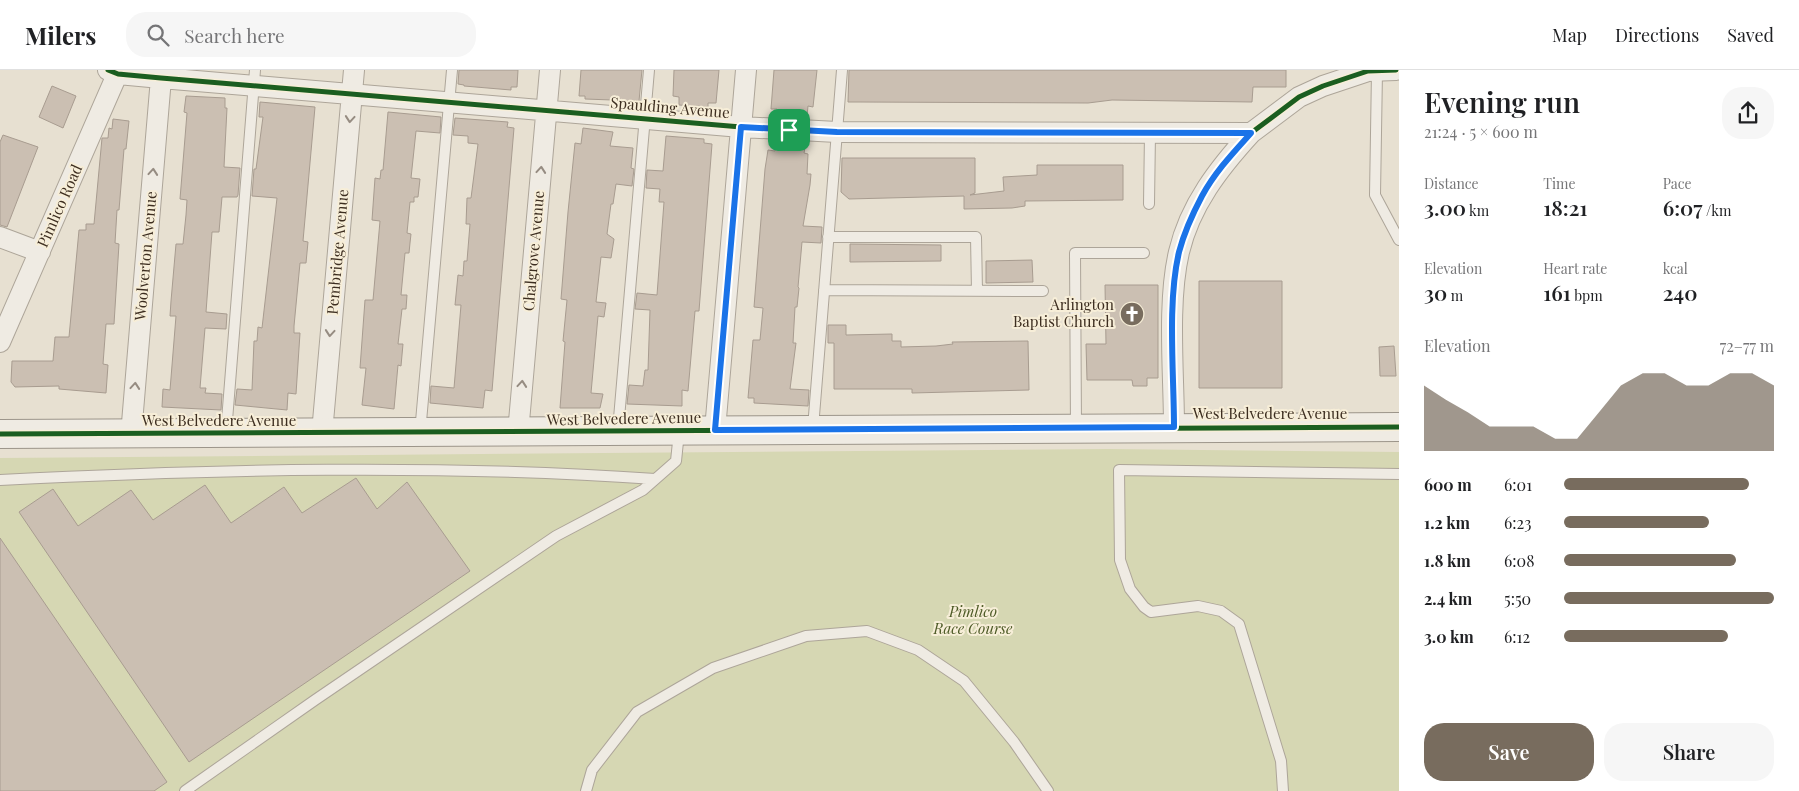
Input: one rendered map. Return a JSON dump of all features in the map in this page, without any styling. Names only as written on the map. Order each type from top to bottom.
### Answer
[{"type":"main road","name":"West Belvedere Avenue","points":[[0,434],[518,433],[715,430],[1399,427]]},
{"type":"street","name":"Pembridge Avenue","points":[[322,433],[354,70]]},
{"type":"street","name":"Chalgrove Avenue","points":[[518,433],[550,70]]},
{"type":"street","points":[[715,430],[746,70]]},
{"type":"street","name":"Spaulding Avenue","points":[[115,71],[161,78],[255,78],[352,94],[741,127],[837,132],[1251,133]]},
{"type":"street","name":"Pimlico Road","points":[[0,342],[40,252],[115,71]]},
{"type":"street","points":[[1174,427],[1173,308],[1175,275],[1179,251],[1188,224],[1203,194],[1223,164],[1251,133],[1299,98],[1323,86],[1376,71]]},
{"type":"street","name":"Woolverton Avenue","points":[[131,434],[161,78]]},
{"type":"street","points":[[0,237],[40,252]]},
{"type":"lane","points":[[420,433],[452,70]]},
{"type":"lane","points":[[618,432],[649,70]]},
{"type":"lane","points":[[813,430],[842,70]]},
{"type":"lane","points":[[1376,71],[1375,195],[1399,240]]},
{"type":"lane","points":[[226,434],[255,78]]},
{"type":"lane","points":[[1148,204],[1150,133]]},
{"type":"lane","points":[[828,237],[976,237],[976,291]]},
{"type":"lane","points":[[1076,428],[1075,253],[1144,253]]},
{"type":"lane","points":[[824,290],[1043,291]]},
{"type":"lane","points":[[185,791],[556,536],[643,490],[676,461],[679,431]]},
{"type":"lane","points":[[0,480],[302,470],[444,469],[564,473],[655,479]]},
{"type":"lane","points":[[1284,791],[1281,761],[1239,624],[1221,612],[1198,606],[1151,612],[1144,607],[1130,588],[1120,560],[1120,470],[1399,474]]},
{"type":"lane","points":[[586,791],[592,770],[637,712],[713,668],[806,636],[867,631],[918,650],[964,681],[1014,742],[1048,791]]},
{"type":"green space","name":"Pimlico Race Course","points":[[1108,449],[1399,452],[1399,791],[0,791],[0,458]]},
{"type":"building","points":[[459,70],[518,70],[517,87],[511,87],[511,90],[464,86],[458,84]]},
{"type":"building","points":[[581,70],[642,70],[639,101],[585,99],[585,96],[579,96]]},
{"type":"building","points":[[674,70],[719,70],[716,103],[708,103],[708,107],[679,105],[679,97],[673,96]]},
{"type":"building","points":[[774,70],[817,70],[813,107],[808,106],[807,116],[777,113],[777,109],[771,109]]},
{"type":"building","points":[[849,70],[1286,70],[1286,87],[1253,87],[1252,102],[1112,100],[1088,103],[848,102]]},
{"type":"building","points":[[52,86],[76,96],[63,128],[39,117]]},
{"type":"building","points":[[186,96],[225,98],[225,108],[227,108],[224,167],[240,168],[238,195],[237,197],[222,197],[219,232],[212,232],[206,312],[227,314],[226,329],[205,328],[200,388],[206,388],[205,393],[222,394],[221,410],[162,407],[163,389],[170,390],[176,316],[170,316],[176,244],[183,244],[186,215],[187,200],[180,199],[187,113],[184,112]]},
{"type":"building","points":[[260,102],[315,107],[303,241],[308,242],[306,263],[300,263],[294,326],[294,333],[300,333],[296,394],[288,393],[287,410],[235,405],[237,389],[252,390],[254,341],[257,341],[258,327],[262,328],[277,198],[252,196],[254,169],[256,169],[263,117],[259,117]]},
{"type":"building","points":[[388,112],[441,117],[440,133],[416,131],[411,178],[420,179],[418,197],[414,197],[414,202],[410,202],[407,233],[411,234],[409,253],[405,253],[401,295],[407,295],[406,309],[402,309],[398,344],[403,344],[401,366],[398,365],[394,409],[362,405],[366,368],[360,368],[365,300],[373,300],[380,221],[372,220],[375,178],[380,179],[381,170],[383,170]]},
{"type":"building","points":[[455,118],[508,122],[507,127],[514,128],[492,391],[485,390],[483,408],[430,403],[431,386],[454,388],[461,305],[455,305],[458,275],[463,276],[464,261],[467,261],[470,224],[466,224],[467,198],[471,198],[478,144],[468,143],[468,136],[453,135]]},
{"type":"building","points":[[113,119],[129,121],[126,149],[124,149],[119,210],[117,210],[115,243],[119,244],[114,324],[106,324],[103,364],[108,365],[106,393],[59,389],[59,386],[15,387],[11,382],[12,361],[53,361],[55,337],[69,337],[79,230],[86,230],[86,224],[94,224],[102,138],[108,138],[109,128],[112,129]]},
{"type":"building","points":[[583,128],[613,132],[610,146],[633,148],[631,168],[634,169],[632,186],[616,184],[607,234],[614,239],[611,258],[601,257],[596,302],[606,303],[604,317],[598,316],[591,393],[603,394],[600,408],[560,408],[567,300],[561,299],[568,212],[575,143],[581,144]]},
{"type":"building","points":[[3,135],[38,147],[7,227],[0,225],[0,142]]},
{"type":"building","points":[[666,136],[704,139],[704,143],[712,144],[699,311],[695,311],[688,391],[682,390],[682,406],[627,404],[629,385],[643,386],[645,370],[648,370],[650,310],[635,309],[637,293],[657,295],[664,202],[659,202],[660,189],[646,188],[647,170],[663,171]]},
{"type":"building","points":[[776,145],[805,148],[804,153],[808,154],[807,174],[811,174],[803,226],[822,227],[821,243],[802,242],[797,307],[795,307],[793,343],[796,343],[790,389],[809,390],[808,406],[754,403],[754,398],[748,398],[753,340],[760,340],[763,308],[754,307],[765,169],[768,150],[775,151]]},
{"type":"building","points":[[842,158],[975,158],[975,193],[970,195],[1004,191],[1003,177],[1037,175],[1037,165],[1123,165],[1123,200],[1025,201],[1025,206],[1012,208],[964,209],[964,196],[849,199],[841,192]]},
{"type":"building","points":[[850,244],[941,245],[941,261],[850,262]]},
{"type":"building","points":[[1032,260],[1033,282],[986,283],[986,261]]},
{"type":"building","points":[[1199,281],[1282,281],[1282,388],[1199,388]]},
{"type":"building","name":"Arlington Baptist Church","points":[[1105,285],[1158,285],[1158,378],[1147,378],[1147,386],[1133,386],[1132,380],[1087,380],[1086,344],[1106,344]]},
{"type":"building","points":[[828,325],[846,325],[846,335],[892,334],[892,341],[901,341],[901,347],[936,346],[953,344],[952,342],[1028,341],[1029,390],[912,393],[912,389],[834,389],[834,343],[828,343]]},
{"type":"building","points":[[1394,346],[1396,376],[1380,376],[1379,347]]},
{"type":"building","points":[[356,478],[377,509],[407,482],[470,571],[189,762],[19,512],[53,489],[78,526],[131,490],[153,520],[205,485],[231,523],[284,487],[302,513]]},
{"type":"building","points":[[0,538],[167,782],[154,791],[0,791]]},
{"type":"cycle path","points":[[108,70],[118,74],[161,78],[741,127],[837,132],[1251,133],[1299,97],[1323,86],[1368,71],[1396,70]]},
{"type":"cycle path","points":[[0,434],[1399,427]]},
{"type":"place","name":"Arlington Baptist Church","points":[[1132,314]]},
{"type":"route","points":[[741,127],[789,130],[837,132],[1251,133],[1223,164],[1203,194],[1188,224],[1179,251],[1173,308],[1174,427],[715,430],[741,127]]}]
